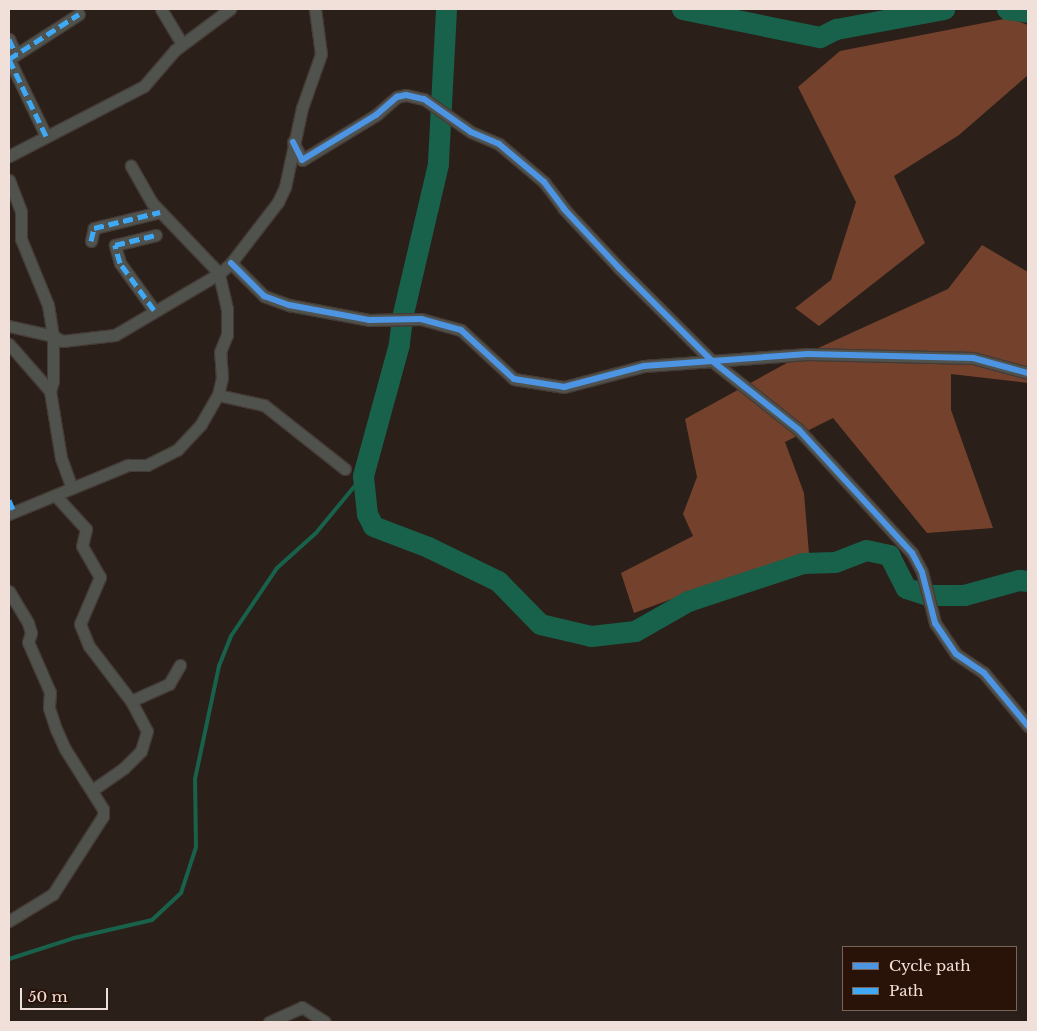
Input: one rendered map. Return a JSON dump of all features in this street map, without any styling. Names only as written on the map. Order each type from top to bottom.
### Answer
[{"type":"street","points":[[161,9],[182,44]]},
{"type":"street","points":[[9,156],[144,86],[182,44],[230,9]]},
{"type":"street","points":[[9,326],[53,336],[62,341],[115,335],[154,310],[219,273],[231,263],[278,202],[285,186],[293,142],[322,54],[314,9]]},
{"type":"street","points":[[46,136],[9,59],[79,14]]},
{"type":"street","points":[[9,39],[16,55]]},
{"type":"street","points":[[293,142],[302,160],[376,115],[396,97],[406,95],[424,100],[471,132],[499,144],[544,182],[564,209],[619,268],[711,360],[799,430],[912,553],[922,572],[935,623],[956,654],[984,673],[1028,726]]},
{"type":"street","points":[[9,500],[11,513],[128,465],[146,465],[177,450],[201,424],[218,395],[222,378],[220,352],[227,335],[227,309],[219,273],[152,203],[131,166]]},
{"type":"street","points":[[9,180],[21,212],[21,238],[43,287],[53,336],[53,381],[50,390],[61,458],[72,488]]},
{"type":"street","points":[[91,241],[94,228],[160,212]]},
{"type":"street","points":[[154,310],[120,262],[115,245],[156,235]]},
{"type":"street","points":[[231,263],[264,296],[290,305],[369,320],[421,319],[461,330],[514,379],[564,387],[644,366],[808,354],[886,354],[973,358],[1028,373]]},
{"type":"street","points":[[9,344],[50,390]]},
{"type":"street","points":[[218,395],[264,405],[345,470]]},
{"type":"street","points":[[55,495],[86,529],[82,546],[100,577],[80,624],[89,646],[131,701],[147,731],[141,751],[124,768],[92,790]]},
{"type":"street","points":[[9,590],[28,623],[31,633],[28,642],[50,692],[49,708],[65,750],[103,809],[96,831],[53,894],[9,921]]},
{"type":"street","points":[[131,701],[169,684],[180,665]]},
{"type":"street","points":[[270,1022],[302,1007],[325,1022]]},
{"type":"shaded area","points":[[1009,18],[1028,25],[1028,75],[959,135],[894,176],[925,243],[819,326],[795,308],[831,280],[856,202],[798,87],[840,51]]},
{"type":"shaded area","points":[[982,245],[1028,272],[1028,383],[951,374],[951,410],[993,528],[927,533],[833,418],[785,442],[804,493],[809,554],[731,577],[634,613],[621,573],[693,536],[683,514],[697,477],[685,419],[794,359],[948,289]]},
{"type":"waterway","points":[[446,9],[438,164],[402,318],[399,344],[363,476],[367,514],[373,526],[428,547],[498,581],[540,624],[591,636],[635,631],[688,601],[803,563],[835,562],[866,550],[889,555],[906,588],[927,595],[964,595],[1019,580],[1028,581]]},
{"type":"waterway","points":[[682,9],[820,37],[836,29],[944,9]]},
{"type":"waterway","points":[[1007,9],[1028,12]]},
{"type":"waterway","points":[[9,959],[74,938],[152,920],[181,893],[196,847],[195,779],[219,666],[231,636],[277,568],[316,533],[363,476]]},
{"type":"marked path","points":[[46,136],[9,59],[79,14]]},
{"type":"marked path","points":[[9,39],[16,55]]},
{"type":"marked path","points":[[91,241],[94,228],[160,212]]},
{"type":"marked path","points":[[154,310],[120,263],[115,245],[156,235]]},
{"type":"marked path","points":[[9,500],[14,512]]},
{"type":"cycle path","points":[[293,142],[302,160],[376,115],[397,97],[406,95],[424,99],[471,132],[499,144],[544,182],[564,209],[619,268],[711,360],[799,430],[912,553],[922,572],[935,623],[956,654],[984,673],[1028,726]]},
{"type":"cycle path","points":[[231,263],[264,296],[289,305],[369,320],[421,319],[461,330],[514,379],[564,387],[644,366],[808,354],[973,358],[1028,373]]}]
